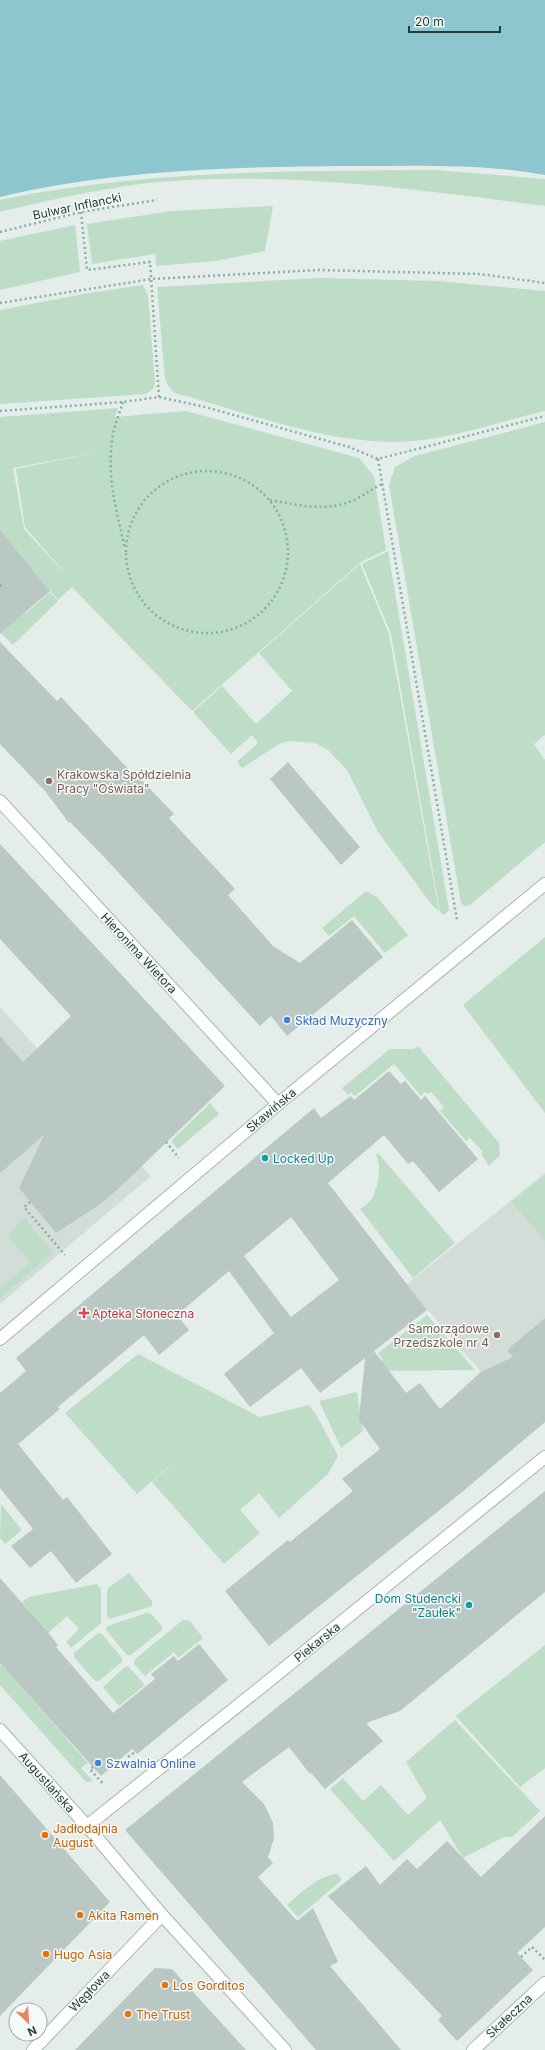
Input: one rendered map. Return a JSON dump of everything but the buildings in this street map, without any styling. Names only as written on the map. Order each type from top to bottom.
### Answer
[{"type":"street","name":"Hieronima Wietora","points":[[0,801],[278,1104]]},
{"type":"street","name":"Skawińska","points":[[0,1339],[278,1104],[545,884]]},
{"type":"street","name":"Piekarska","points":[[87,1826],[545,1457]]},
{"type":"street","name":"Augustiańska","points":[[0,1730],[87,1826],[162,1914],[285,2050]]},
{"type":"street","name":"Węgłowa","points":[[33,2050],[162,1914]]},
{"type":"street","name":"Skałeczna","points":[[473,2050],[545,1983]]},
{"type":"path","name":"Bulwar Inflancki","points":[[0,232],[81,212],[157,200]]},
{"type":"path","points":[[81,212],[87,270],[150,262],[159,397]]},
{"type":"path","points":[[0,303],[152,279],[318,270],[480,274],[545,283]]},
{"type":"path","points":[[0,411],[122,402],[159,397],[205,407],[342,445],[365,452],[378,459],[545,416]]},
{"type":"path","points":[[122,402],[113,432],[110,469],[112,493],[129,574],[137,594],[146,606],[160,618],[175,627],[193,632],[211,633],[229,630],[244,624],[258,615],[273,599],[285,574],[288,558],[287,535],[280,516],[270,500],[250,483],[225,473],[211,470],[182,474],[157,488],[138,509],[131,522],[125,551]]},
{"type":"path","points":[[378,459],[456,920]]},
{"type":"path","points":[[270,500],[304,507],[327,507],[354,500],[382,484]]},
{"type":"path","points":[[166,1142],[179,1158]]},
{"type":"path","points":[[30,1202],[24,1207],[65,1255]]},
{"type":"path","points":[[128,1757],[135,1752]]},
{"type":"path","points":[[93,1767],[90,1769],[106,1787]]},
{"type":"path","points":[[522,1957],[532,1946],[545,1960]]},
{"type":"shaded area","points":[[0,1007],[151,1176],[0,1304]]},
{"type":"shaded area","name":"Samorządowe Przedszkole nr 4","points":[[545,1173],[545,1422],[533,1432],[406,1285]]},
{"type":"green space","points":[[436,170],[545,179],[545,206],[446,193],[347,183],[247,179],[198,180],[129,185],[74,195],[0,212],[0,200],[54,190],[108,183],[217,174]]},
{"type":"green space","points":[[273,206],[265,251],[216,261],[156,266],[155,254],[92,264],[87,224],[171,211]]},
{"type":"green space","points":[[75,225],[80,272],[0,290],[0,241]]},
{"type":"green space","points":[[319,278],[438,281],[545,291],[545,411],[470,431],[431,439],[394,442],[367,441],[311,432],[283,425],[175,393],[168,386],[165,379],[157,287]]},
{"type":"green space","points":[[143,285],[148,295],[155,382],[153,389],[146,394],[0,404],[0,310],[89,293]]},
{"type":"green space","points":[[118,408],[103,451],[115,417],[186,411],[359,458],[374,476],[386,550],[361,562],[192,711],[72,587],[75,584],[58,600],[0,531],[0,417]],"holes":[[[103,451],[16,469],[25,527],[70,579],[24,529],[13,468]]]},
{"type":"green space","points":[[545,422],[545,735],[534,744],[545,760],[545,842],[470,905],[464,906],[461,903],[389,485],[395,467],[415,456]]},
{"type":"green space","points":[[388,551],[449,910],[444,915],[440,912],[391,634],[362,564]]},
{"type":"green space","points":[[360,564],[389,634],[439,911],[432,905],[378,832],[347,770],[328,750],[315,743],[290,741],[281,743],[242,768],[237,762],[258,743],[252,735],[231,754],[193,712],[222,686],[256,724],[292,691],[259,653]]},
{"type":"green space","points":[[0,584],[25,614],[50,592],[58,601],[13,645],[0,632]]},
{"type":"green space","points":[[366,891],[377,897],[408,935],[385,953],[354,916],[329,936],[322,928]]},
{"type":"green space","points":[[545,937],[545,1113],[463,1005]]},
{"type":"green space","points":[[418,1046],[499,1143],[500,1155],[489,1166],[481,1154],[483,1152],[470,1138],[466,1141],[440,1111],[444,1107],[431,1092],[427,1094],[425,1092],[421,1096],[394,1064],[355,1096],[351,1093],[348,1095],[342,1088],[390,1049],[414,1049]]},
{"type":"green space","points":[[210,1103],[219,1114],[178,1149],[171,1141]]},
{"type":"green space","points":[[378,1153],[455,1243],[413,1278],[360,1209],[371,1200],[376,1188],[379,1171],[376,1155]]},
{"type":"green space","points":[[545,1175],[545,1241],[512,1202]]},
{"type":"green space","points":[[24,1217],[53,1253],[0,1298],[0,1288],[30,1262],[10,1239],[9,1234]]},
{"type":"green space","points":[[427,1315],[475,1370],[368,1371],[383,1360],[378,1353]]},
{"type":"green space","points":[[138,1354],[260,1417],[309,1405],[317,1416],[338,1456],[328,1474],[279,1518],[259,1493],[240,1510],[260,1533],[224,1564],[152,1482],[188,1450],[137,1494],[65,1413]]},
{"type":"green space","points":[[357,1392],[363,1431],[341,1448],[319,1401]]},
{"type":"green space","points":[[1,1504],[22,1530],[5,1544],[0,1538]]},
{"type":"green space","points":[[129,1573],[152,1601],[152,1606],[110,1619],[107,1617],[108,1588]]},
{"type":"green space","points":[[97,1584],[101,1589],[101,1623],[71,1648],[66,1642],[79,1629],[67,1616],[46,1635],[42,1630],[45,1627],[42,1625],[38,1627],[27,1615],[30,1611],[22,1602],[29,1597]]},
{"type":"green space","points":[[147,1613],[151,1614],[162,1626],[162,1630],[131,1655],[127,1655],[106,1630],[107,1626]]},
{"type":"green space","points":[[183,1620],[190,1621],[203,1638],[178,1658],[174,1652],[145,1676],[134,1664],[135,1659]]},
{"type":"green space","points":[[98,1633],[102,1634],[122,1658],[122,1662],[99,1681],[95,1681],[74,1657],[74,1653]]},
{"type":"green space","points":[[545,1645],[545,1768],[520,1787],[456,1716]]},
{"type":"green space","points":[[2,1665],[88,1763],[81,1768],[93,1781],[86,1782],[0,1685],[0,1666]]},
{"type":"green space","points":[[126,1666],[129,1667],[145,1685],[119,1706],[103,1687]]},
{"type":"green space","points":[[455,1720],[540,1811],[512,1837],[504,1837],[463,1858],[440,1820],[394,1861],[330,1789],[343,1778],[363,1801],[381,1785],[408,1815],[427,1798],[406,1762]]},
{"type":"green space","points":[[338,1874],[342,1880],[298,1917],[287,1905],[317,1881],[330,1875]]},
{"type":"water","points":[[0,0],[545,0],[545,175],[520,171],[446,166],[259,167],[129,176],[43,188],[0,197]]},
{"type":"place","name":"Krakowska Spółdzielnia Pracy \"Oświata\"","points":[[49,781]]},
{"type":"place","name":"Skład Muzyczny","points":[[287,1020]]},
{"type":"place","name":"Locked Up","points":[[265,1158]]},
{"type":"place","name":"Apteka Słoneczna","points":[[84,1313]]},
{"type":"place","name":"Samorządowe Przedszkole nr 4","points":[[497,1335]]},
{"type":"place","name":"Dom Studencki \"Zaułek\"","points":[[469,1605]]},
{"type":"place","name":"Szwalnia Online","points":[[98,1763]]},
{"type":"place","name":"Jadłodajnia August","points":[[45,1835]]},
{"type":"place","name":"Akita Ramen","points":[[80,1915]]},
{"type":"place","name":"Hugo Asia","points":[[46,1954]]},
{"type":"place","name":"Los Gorditos","points":[[165,1985]]},
{"type":"place","name":"The Trust","points":[[128,2014]]}]
